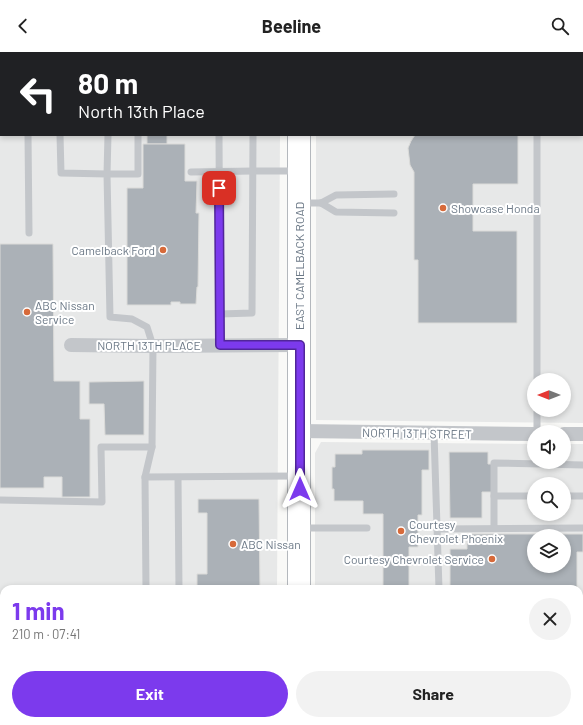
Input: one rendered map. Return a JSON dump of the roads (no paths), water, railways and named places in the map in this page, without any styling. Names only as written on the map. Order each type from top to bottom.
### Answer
[{"type":"main road","name":"EAST CAMELBACK ROAD","points":[[300,136],[300,585]]},
{"type":"street","name":"NORTH 13TH PLACE","points":[[71,344],[153,346],[300,345]]},
{"type":"street","name":"NORTH 13TH STREET","points":[[300,431],[527,434]]},
{"type":"street","points":[[571,434],[583,434]]},
{"type":"lane","points":[[28,136],[29,233]]},
{"type":"lane","points":[[60,136],[61,173],[107,174],[138,174],[138,136]]},
{"type":"lane","points":[[108,136],[107,174],[110,317],[132,318],[147,327],[153,346],[152,447],[145,477],[146,585]]},
{"type":"lane","points":[[219,136],[220,345]]},
{"type":"lane","points":[[220,314],[252,313],[252,136]]},
{"type":"lane","points":[[537,136],[537,373]]},
{"type":"lane","points":[[191,172],[300,171]]},
{"type":"lane","points":[[299,203],[321,203],[336,195],[394,194]]},
{"type":"lane","points":[[321,203],[336,212],[394,213]]},
{"type":"lane","points":[[434,433],[439,585]]},
{"type":"lane","points":[[0,500],[102,502],[101,447],[152,447]]},
{"type":"lane","points":[[494,528],[494,463],[583,465]]},
{"type":"lane","points":[[145,477],[178,478],[300,476]]},
{"type":"lane","points":[[178,478],[179,585]]},
{"type":"lane","points":[[494,496],[527,496]]},
{"type":"lane","points":[[571,496],[583,496]]},
{"type":"lane","points":[[300,528],[367,528]]},
{"type":"lane","points":[[437,529],[583,528]]},
{"type":"place","name":"Showcase Honda","points":[[443,208]]},
{"type":"place","name":"Camelback Ford","points":[[163,250]]},
{"type":"place","name":"ABC Nissan Service","points":[[27,312]]},
{"type":"place","name":"Courtesy Chevrolet Phoenix","points":[[401,531]]},
{"type":"place","name":"ABC Nissan","points":[[233,544]]},
{"type":"place","name":"Courtesy Chevrolet Service","points":[[492,559]]}]
